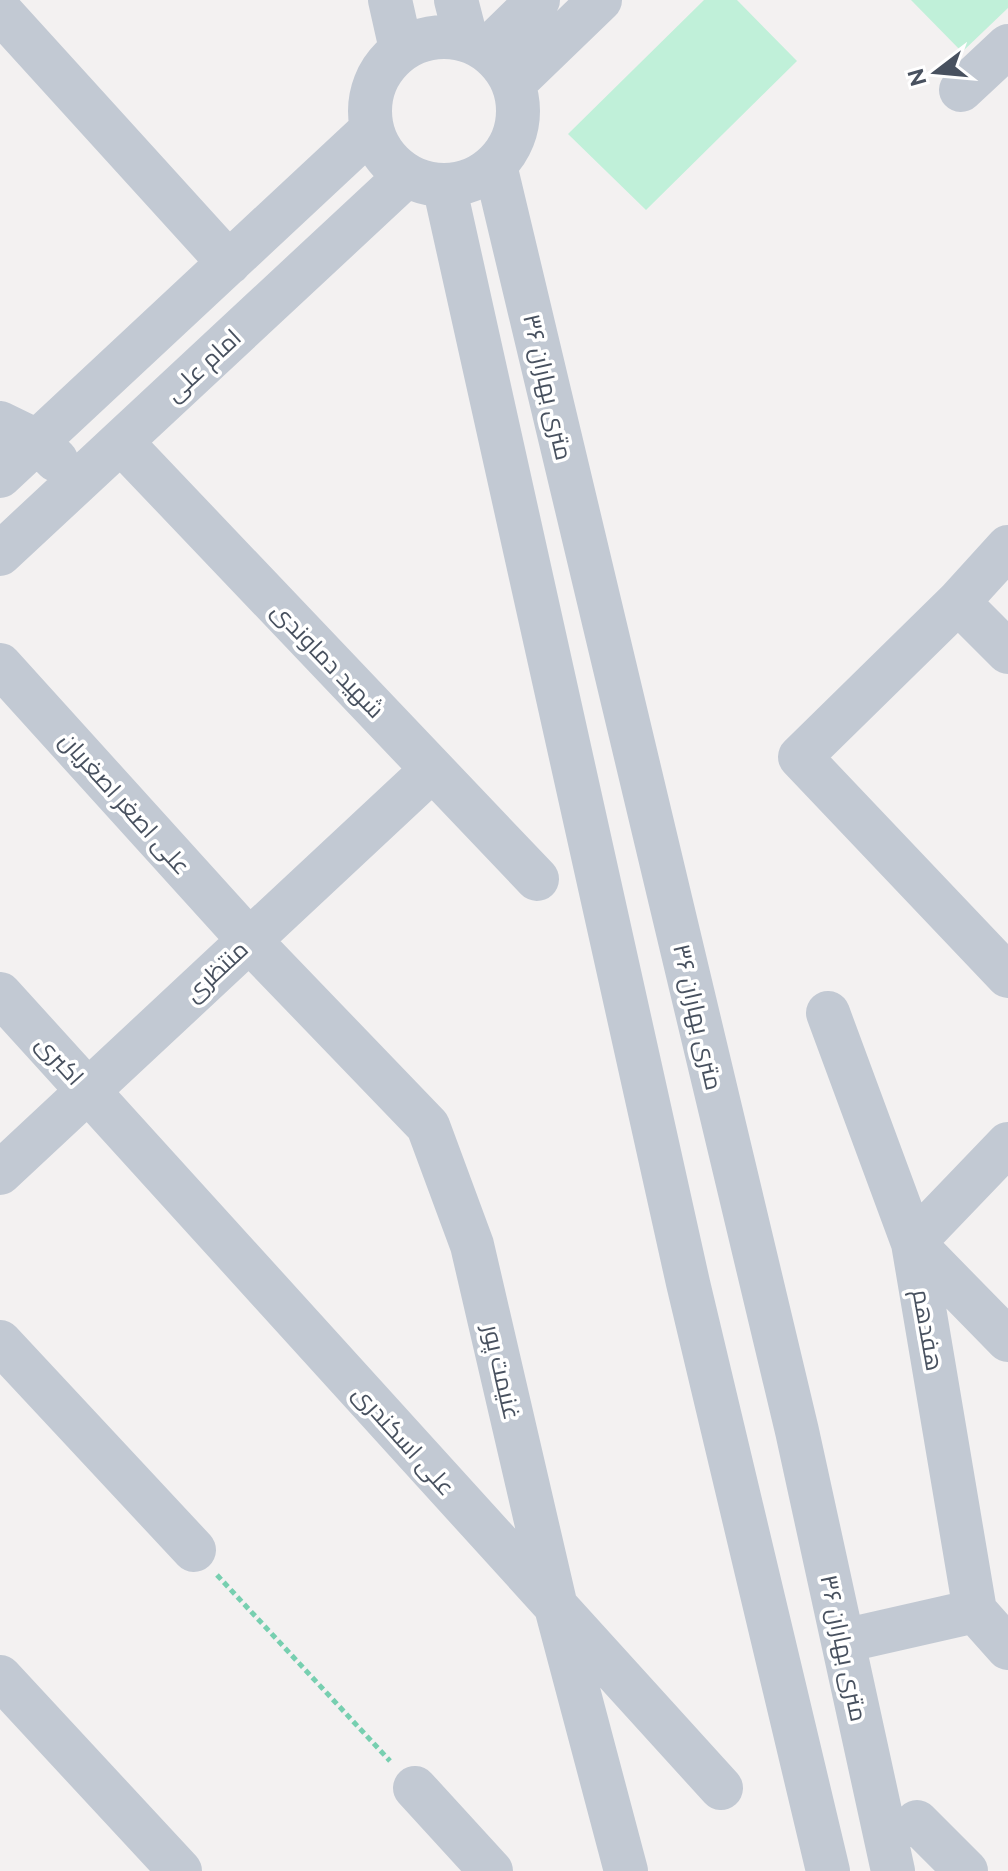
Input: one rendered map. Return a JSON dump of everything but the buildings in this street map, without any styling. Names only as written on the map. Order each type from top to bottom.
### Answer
[{"type":"street","points":[[390,0],[401,49]]},
{"type":"street","points":[[470,30],[503,65],[513,84],[518,105],[516,127],[509,147],[495,165],[480,176],[462,183],[425,180],[391,163],[372,129],[370,107],[374,85],[385,65],[401,49],[422,39],[470,30],[538,0]]},
{"type":"street","points":[[513,84],[600,0]]},
{"type":"street","points":[[0,11],[229,263]]},
{"type":"street","points":[[961,90],[1008,46]]},
{"type":"street","points":[[40,517],[0,476],[19,432],[229,263],[372,129]]},
{"type":"street","name":"۳۶ متری بهاران","points":[[495,165],[797,1431],[893,1871]]},
{"type":"street","points":[[425,180],[828,1871]]},
{"type":"street","name":"امام علی","points":[[0,554],[121,442],[425,180]]},
{"type":"street","points":[[19,432],[77,482]]},
{"type":"street","name":"شهید دماوندی","points":[[121,442],[537,879]]},
{"type":"street","points":[[1008,547],[958,602],[800,757],[1008,976]]},
{"type":"street","points":[[958,602],[1008,652]]},
{"type":"street","name":"علی اصغر اصغریان","points":[[0,665],[249,940]]},
{"type":"street","name":"منتظری","points":[[0,1173],[432,770]]},
{"type":"street","name":"غنیمت پور","points":[[249,940],[428,1126],[472,1245],[556,1607],[626,1871]]},
{"type":"street","name":"اکبری","points":[[0,994],[88,1091]]},
{"type":"street","name":"هفدهم","points":[[828,1013],[913,1243],[997,1631]]},
{"type":"street","name":"علی اسکندری","points":[[88,1091],[721,1788]]},
{"type":"street","points":[[1008,1144],[913,1243],[1008,1340]]},
{"type":"street","points":[[0,1342],[194,1550]]},
{"type":"street","points":[[843,1641],[997,1631]]},
{"type":"street","points":[[0,1677],[180,1871]]},
{"type":"street","points":[[415,1788],[491,1871]]},
{"type":"street","points":[[917,1822],[966,1871]]},
{"type":"path","points":[[194,1550],[415,1788]]},
{"type":"green space","points":[[704,0],[737,0],[797,61],[646,210],[568,134]]},
{"type":"green space","points":[[911,0],[1008,0],[1008,8],[962,52]]}]
